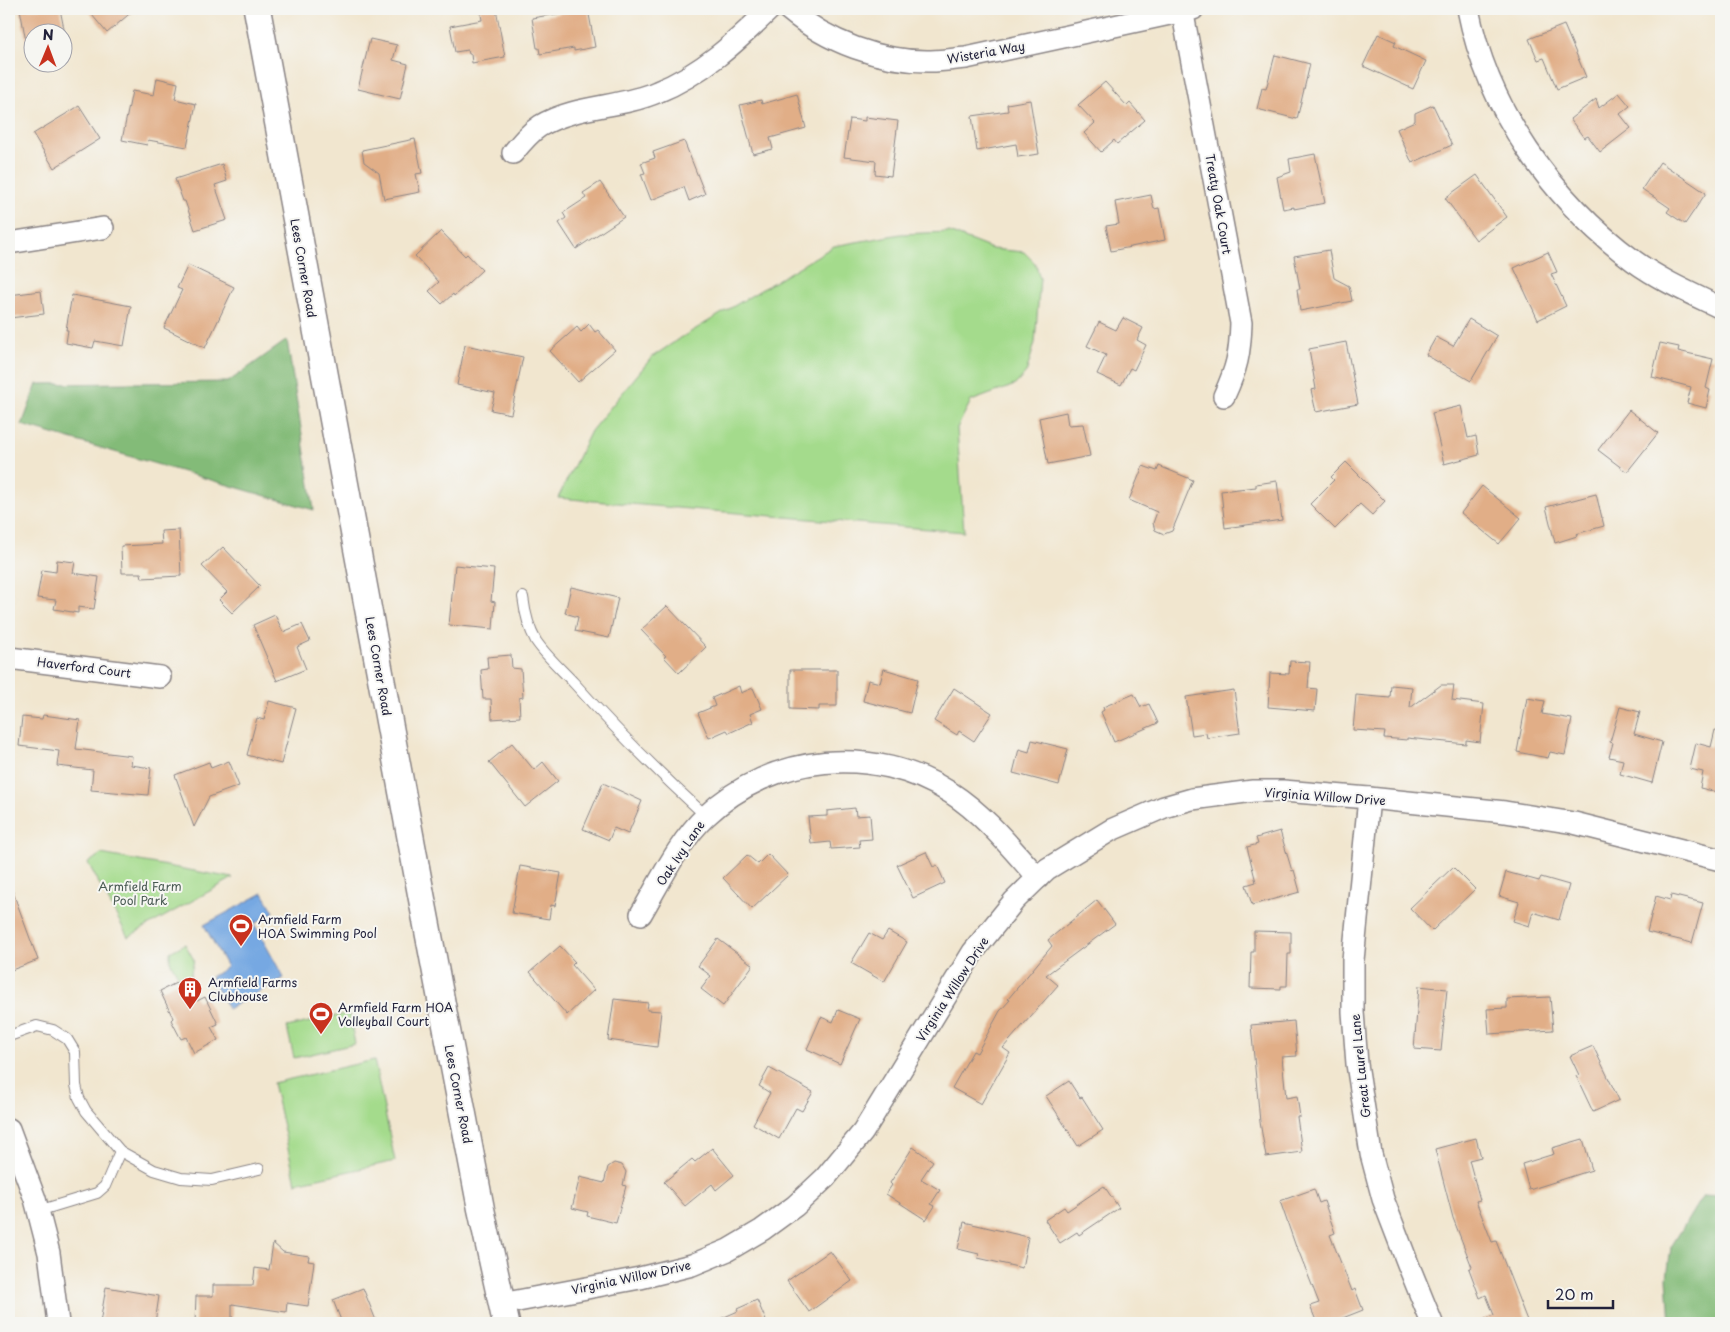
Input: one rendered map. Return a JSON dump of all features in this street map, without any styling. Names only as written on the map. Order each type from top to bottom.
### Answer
[{"type":"street","name":"Lees Corner Road","points":[[256,9],[421,894],[481,1209],[504,1314]]},
{"type":"street","points":[[513,153],[539,126],[561,116],[656,93],[689,76],[720,55],[770,9]]},
{"type":"street","name":"Wisteria Way","points":[[788,9],[822,33],[844,44],[870,53],[894,58],[930,61],[966,58],[1186,9]]},
{"type":"street","name":"Treaty Oak Court","points":[[1186,9],[1240,322],[1240,346],[1236,370],[1224,396]]},
{"type":"street","points":[[1468,9],[1471,26],[1494,90],[1515,131],[1532,158],[1553,184],[1592,225],[1635,262],[1684,290],[1721,308]]},
{"type":"street","points":[[9,243],[103,228]]},
{"type":"street","name":"Haverford Court","points":[[9,658],[160,677]]},
{"type":"street","name":"Oak Ivy Lane","points":[[641,914],[673,859],[692,832],[706,816],[727,798],[753,783],[794,768],[825,761],[856,761],[888,765],[917,775],[959,798],[985,820],[1038,878]]},
{"type":"street","name":"Virginia Willow Drive","points":[[504,1314],[692,1265],[728,1250],[754,1235],[795,1206],[825,1178],[863,1132],[973,952],[1014,901],[1047,869],[1111,830],[1164,807],[1192,799],[1252,791],[1283,791],[1369,798],[1505,812],[1574,823],[1721,860]]},
{"type":"street","name":"Great Laurel Lane","points":[[1369,798],[1353,960],[1353,1012],[1357,1064],[1371,1154],[1383,1199],[1432,1323]]},
{"type":"street","points":[[9,1129],[38,1211],[49,1253],[58,1323]]},
{"type":"lane","points":[[523,598],[525,614],[530,629],[538,643],[590,700],[706,816]]},
{"type":"lane","points":[[9,1036],[38,1026],[53,1030],[67,1039],[76,1052],[76,1085],[79,1098],[95,1123],[120,1151],[154,1170],[181,1178],[212,1180],[259,1169]]},
{"type":"lane","points":[[38,1211],[97,1193],[105,1186],[120,1151]]},
{"type":"green space","points":[[949,232],[992,249],[1024,252],[1035,263],[1040,278],[1035,343],[1026,373],[1015,385],[971,401],[957,428],[964,532],[558,498],[591,431],[652,357],[834,246],[901,234]]},
{"type":"green space","points":[[287,340],[314,510],[22,425],[37,384],[228,382]]},
{"type":"green space","name":"Armfield Farm Pool Park","points":[[101,854],[233,878],[128,937],[88,863]]},
{"type":"green space","points":[[185,944],[194,960],[188,985],[184,987],[170,961],[170,952]]},
{"type":"green space","name":"Armfield Farm HOA Volleyball Court","points":[[349,1013],[355,1044],[294,1058],[287,1027]]},
{"type":"green space","points":[[374,1060],[395,1161],[296,1183],[273,1083]]},
{"type":"green space","points":[[1703,1195],[1721,1196],[1721,1323],[1670,1323],[1667,1278],[1671,1247]]},
{"type":"water","name":"Armfield Farm HOA Swimming Pool","points":[[263,893],[274,912],[254,924],[284,978],[228,1009],[211,977],[227,967],[204,925]]},
{"type":"building","points":[[20,9],[60,9],[63,22],[22,22]]},
{"type":"building","points":[[87,9],[135,9],[107,33]]},
{"type":"building","points":[[480,9],[496,9],[505,57],[472,63],[471,54],[469,54],[468,50],[455,52],[450,26],[482,20]]},
{"type":"building","points":[[567,9],[588,9],[595,47],[574,51],[574,48],[540,54],[539,48],[537,48],[532,18],[568,12]]},
{"type":"building","points":[[1564,25],[1586,77],[1557,89],[1544,58],[1538,60],[1529,39]]},
{"type":"building","points":[[1378,34],[1396,42],[1394,46],[1426,61],[1413,89],[1363,66]]},
{"type":"building","points":[[370,39],[397,45],[393,60],[408,64],[400,99],[358,89]]},
{"type":"building","points":[[1275,55],[1310,64],[1297,119],[1257,109],[1262,88],[1266,89]]},
{"type":"building","points":[[157,78],[178,83],[175,99],[196,104],[187,147],[148,140],[147,145],[122,140],[132,91],[154,95]]},
{"type":"building","points":[[1105,82],[1127,106],[1130,103],[1145,120],[1117,144],[1114,140],[1101,152],[1084,133],[1095,123],[1078,105]]},
{"type":"building","points":[[1619,93],[1630,106],[1620,114],[1631,128],[1600,152],[1588,136],[1584,138],[1570,119],[1596,99],[1599,108]]},
{"type":"building","points":[[797,94],[806,128],[770,138],[773,149],[753,154],[740,105],[761,100],[762,104]]},
{"type":"building","points":[[1030,100],[1039,154],[1018,157],[1016,144],[977,151],[972,116],[1008,111],[1007,104]]},
{"type":"building","points":[[1433,105],[1452,145],[1412,163],[1397,129],[1415,121],[1415,113]]},
{"type":"building","points":[[79,106],[100,139],[54,168],[33,134]]},
{"type":"building","points":[[865,117],[898,121],[891,176],[875,174],[876,161],[844,157],[850,119],[865,121]]},
{"type":"building","points":[[415,139],[422,173],[416,174],[420,192],[384,199],[379,173],[364,162],[362,150]]},
{"type":"building","points":[[684,141],[705,194],[689,201],[684,187],[651,200],[641,174],[645,173],[641,163],[655,158],[653,152]]},
{"type":"building","points":[[1315,154],[1325,203],[1294,209],[1294,207],[1283,209],[1277,177],[1291,172],[1289,159]]},
{"type":"building","points":[[1660,162],[1706,193],[1685,224],[1667,212],[1670,208],[1642,189]]},
{"type":"building","points":[[222,164],[227,181],[215,185],[227,220],[195,230],[175,179]]},
{"type":"building","points":[[1477,175],[1507,217],[1476,240],[1445,198]]},
{"type":"building","points":[[600,182],[624,217],[576,249],[559,223],[566,218],[563,213],[586,198],[583,193]]},
{"type":"building","points":[[1151,195],[1154,209],[1159,208],[1165,240],[1111,251],[1106,226],[1119,224],[1115,202]]},
{"type":"building","points":[[441,231],[465,256],[467,254],[482,270],[454,296],[453,294],[442,304],[429,291],[439,282],[415,256]]},
{"type":"building","points":[[1329,250],[1334,278],[1349,286],[1352,301],[1300,311],[1297,289],[1300,289],[1294,256]]},
{"type":"building","points":[[1548,252],[1557,272],[1551,274],[1566,306],[1538,320],[1514,268]]},
{"type":"building","points":[[188,265],[234,287],[205,348],[164,328],[182,290],[177,288]]},
{"type":"building","points":[[41,291],[44,314],[9,318],[9,295]]},
{"type":"building","points":[[72,295],[131,306],[124,346],[95,341],[93,348],[66,343],[68,330],[66,330]]},
{"type":"building","points":[[1123,318],[1143,328],[1137,340],[1146,345],[1134,370],[1130,368],[1121,385],[1097,374],[1106,355],[1087,346],[1099,322],[1116,330]]},
{"type":"building","points":[[1469,319],[1497,336],[1471,381],[1426,355],[1436,337],[1453,346]]},
{"type":"building","points":[[589,324],[595,332],[598,330],[615,350],[578,382],[550,351],[577,327],[581,332]]},
{"type":"building","points":[[1346,342],[1358,404],[1316,412],[1311,390],[1316,389],[1309,349]]},
{"type":"building","points":[[1660,343],[1679,347],[1678,351],[1713,359],[1706,388],[1710,390],[1706,408],[1687,403],[1691,387],[1652,377]]},
{"type":"building","points":[[465,345],[523,357],[511,414],[491,410],[495,393],[457,385]]},
{"type":"building","points":[[1461,406],[1468,438],[1476,436],[1479,455],[1444,464],[1432,413]]},
{"type":"building","points":[[1629,410],[1658,433],[1627,472],[1598,450]]},
{"type":"building","points":[[1066,412],[1068,425],[1083,424],[1090,456],[1048,464],[1039,418]]},
{"type":"building","points":[[1346,462],[1385,501],[1372,515],[1360,504],[1335,529],[1310,504],[1334,480],[1331,477]]},
{"type":"building","points":[[1143,466],[1157,471],[1159,466],[1193,480],[1172,531],[1164,534],[1155,530],[1153,523],[1157,512],[1129,500]]},
{"type":"building","points":[[1277,481],[1282,520],[1225,528],[1221,491],[1256,487],[1256,484]]},
{"type":"building","points":[[1482,486],[1521,518],[1499,544],[1461,513]]},
{"type":"building","points":[[1596,494],[1604,526],[1576,534],[1577,536],[1555,543],[1546,507]]},
{"type":"building","points":[[179,530],[181,576],[142,578],[141,573],[122,573],[121,546],[162,544],[161,531]]},
{"type":"building","points":[[223,547],[260,586],[232,613],[219,600],[227,592],[202,566]]},
{"type":"building","points":[[57,560],[75,562],[73,573],[99,577],[94,609],[78,607],[78,613],[54,609],[56,600],[37,598],[42,570],[56,572]]},
{"type":"building","points":[[455,565],[494,569],[491,601],[495,602],[493,629],[449,625]]},
{"type":"building","points":[[571,587],[618,598],[609,638],[575,631],[578,617],[565,613]]},
{"type":"building","points":[[667,606],[706,647],[679,673],[664,657],[666,656],[641,630]]},
{"type":"building","points":[[275,615],[283,632],[302,624],[310,641],[297,647],[306,669],[277,681],[253,625]]},
{"type":"building","points":[[511,655],[512,668],[521,669],[523,697],[519,698],[520,717],[492,719],[491,699],[483,699],[481,670],[488,669],[487,657]]},
{"type":"building","points":[[1290,661],[1310,662],[1308,688],[1317,689],[1315,711],[1268,707],[1270,673],[1289,674]]},
{"type":"building","points":[[884,669],[918,679],[910,713],[863,701],[868,680],[880,683]]},
{"type":"building","points":[[790,670],[837,670],[837,706],[819,706],[819,710],[790,709]]},
{"type":"building","points":[[1391,685],[1412,687],[1410,708],[1441,685],[1454,685],[1452,700],[1484,704],[1480,742],[1466,740],[1466,744],[1407,738],[1407,740],[1384,738],[1385,732],[1353,730],[1356,695],[1390,698]]},
{"type":"building","points":[[739,686],[741,693],[753,688],[762,709],[750,714],[753,722],[729,733],[727,730],[709,738],[698,713],[715,706],[712,698]]},
{"type":"building","points":[[954,688],[992,713],[974,741],[959,731],[957,735],[934,721]]},
{"type":"building","points":[[1234,690],[1240,733],[1207,738],[1206,733],[1192,735],[1186,697]]},
{"type":"building","points":[[1134,694],[1141,707],[1149,704],[1158,723],[1114,742],[1101,712],[1104,710],[1103,707]]},
{"type":"building","points":[[1527,698],[1545,701],[1542,714],[1572,719],[1565,755],[1550,752],[1548,758],[1517,752]]},
{"type":"building","points":[[269,701],[296,708],[281,764],[247,755],[257,718],[264,720]]},
{"type":"building","points":[[1620,707],[1640,712],[1634,734],[1662,742],[1652,783],[1620,774],[1623,760],[1609,757],[1613,743],[1610,742]]},
{"type":"building","points":[[43,715],[80,720],[76,749],[132,756],[131,765],[151,768],[148,795],[91,790],[93,770],[57,766],[59,751],[19,746],[22,717],[42,719]]},
{"type":"building","points":[[1715,730],[1721,731],[1721,793],[1700,788],[1703,772],[1690,769],[1696,743],[1711,747]]},
{"type":"building","points":[[1032,740],[1068,749],[1059,785],[1013,773],[1019,749],[1029,752]]},
{"type":"building","points":[[512,743],[534,770],[543,762],[558,781],[525,807],[489,762]]},
{"type":"building","points":[[229,761],[239,786],[209,797],[194,827],[175,775],[209,762],[211,768]]},
{"type":"building","points":[[603,783],[642,801],[628,834],[614,828],[609,840],[583,829]]},
{"type":"building","points":[[855,808],[856,816],[870,815],[872,839],[859,840],[860,847],[831,849],[830,842],[811,844],[808,817],[827,816],[827,811]]},
{"type":"building","points":[[1280,831],[1300,892],[1252,905],[1246,885],[1256,882],[1247,847],[1258,844],[1256,838]]},
{"type":"building","points":[[926,852],[933,867],[937,865],[945,883],[913,898],[897,865]]},
{"type":"building","points":[[768,854],[788,875],[752,909],[723,878],[747,855],[758,864]]},
{"type":"building","points":[[520,866],[561,873],[555,906],[551,905],[549,919],[512,913]]},
{"type":"building","points":[[1453,867],[1475,889],[1432,931],[1410,908]]},
{"type":"building","points":[[1506,872],[1539,881],[1541,877],[1569,885],[1559,920],[1533,912],[1529,926],[1513,921],[1519,902],[1499,896]]},
{"type":"building","points":[[9,887],[11,887],[38,960],[9,971]]},
{"type":"building","points":[[1671,895],[1703,903],[1692,943],[1647,932],[1656,896],[1670,900]]},
{"type":"building","points":[[1097,900],[1115,924],[1046,975],[1058,985],[1003,1048],[1010,1053],[981,1104],[952,1088],[973,1051],[977,1053],[1000,1011],[1010,1000],[1008,999],[1052,946],[1048,940]]},
{"type":"building","points":[[888,931],[907,942],[884,982],[851,963],[869,933],[882,940]]},
{"type":"building","points":[[1254,931],[1291,932],[1291,954],[1288,954],[1287,986],[1281,986],[1281,989],[1250,988],[1251,952],[1254,952]]},
{"type":"building","points":[[718,939],[753,965],[723,1006],[701,989],[711,976],[698,966]]},
{"type":"building","points":[[560,946],[575,962],[572,965],[594,990],[567,1015],[530,972]]},
{"type":"building","name":"Armfield Farms Clubhouse","points":[[186,978],[197,1001],[205,997],[218,1024],[211,1027],[218,1040],[194,1053],[186,1037],[181,1039],[171,1020],[173,1018],[160,991]]},
{"type":"building","points":[[1419,986],[1447,989],[1441,1051],[1414,1049]]},
{"type":"building","points":[[1550,997],[1553,1030],[1489,1034],[1487,1009],[1507,1008],[1507,999]]},
{"type":"building","points":[[614,999],[648,1003],[647,1010],[661,1011],[657,1047],[608,1040]]},
{"type":"building","points":[[838,1010],[860,1019],[840,1064],[807,1049],[821,1017],[833,1022]]},
{"type":"building","points":[[1294,1021],[1297,1056],[1282,1057],[1286,1098],[1297,1096],[1300,1117],[1297,1117],[1302,1152],[1266,1157],[1260,1122],[1251,1025]]},
{"type":"building","points":[[1593,1046],[1619,1100],[1593,1112],[1576,1076],[1579,1075],[1570,1056]]},
{"type":"building","points":[[769,1068],[813,1092],[802,1111],[796,1108],[779,1139],[753,1124],[770,1093],[759,1086]]},
{"type":"building","points":[[1069,1081],[1080,1098],[1082,1097],[1103,1130],[1078,1146],[1046,1096]]},
{"type":"building","points":[[1476,1138],[1481,1157],[1469,1160],[1480,1200],[1476,1201],[1492,1242],[1496,1241],[1528,1323],[1476,1323],[1494,1315],[1486,1295],[1480,1298],[1469,1269],[1472,1267],[1453,1218],[1435,1149]]},
{"type":"building","points":[[1583,1139],[1592,1170],[1529,1190],[1522,1164],[1554,1154],[1552,1148]]},
{"type":"building","points":[[913,1147],[933,1161],[921,1179],[940,1190],[931,1204],[935,1206],[926,1220],[886,1194],[892,1185],[890,1183]]},
{"type":"building","points":[[712,1148],[734,1175],[716,1190],[712,1184],[685,1206],[664,1182],[692,1159],[695,1162]]},
{"type":"building","points":[[614,1163],[622,1165],[626,1172],[623,1185],[626,1186],[616,1223],[587,1216],[588,1212],[572,1208],[580,1177],[604,1183],[608,1167]]},
{"type":"building","points":[[1104,1186],[1119,1208],[1079,1235],[1077,1232],[1060,1243],[1045,1220],[1064,1207],[1067,1211]]},
{"type":"building","points":[[1314,1189],[1319,1203],[1324,1201],[1335,1233],[1330,1235],[1352,1291],[1355,1289],[1363,1310],[1330,1323],[1317,1323],[1310,1306],[1319,1303],[1280,1201]]},
{"type":"building","points":[[964,1222],[1028,1237],[1022,1268],[978,1258],[979,1254],[958,1249]]},
{"type":"building","points":[[273,1243],[283,1252],[309,1256],[308,1261],[314,1262],[308,1306],[287,1303],[286,1312],[232,1304],[232,1323],[195,1323],[196,1296],[213,1296],[213,1285],[253,1285],[255,1268],[269,1270]]},
{"type":"building","points":[[830,1251],[852,1281],[809,1312],[787,1281]]},
{"type":"building","points":[[106,1287],[159,1296],[155,1323],[100,1323]]},
{"type":"building","points":[[363,1288],[377,1323],[342,1323],[333,1300]]},
{"type":"building","points":[[757,1300],[767,1323],[711,1323],[738,1311],[737,1309]]},
{"type":"place","name":"Armfield Farm HOA Swimming Pool","points":[[241,947]]},
{"type":"place","name":"Armfield Farms Clubhouse","points":[[190,1010]]},
{"type":"place","name":"Armfield Farm HOA Volleyball Court","points":[[321,1035]]}]
